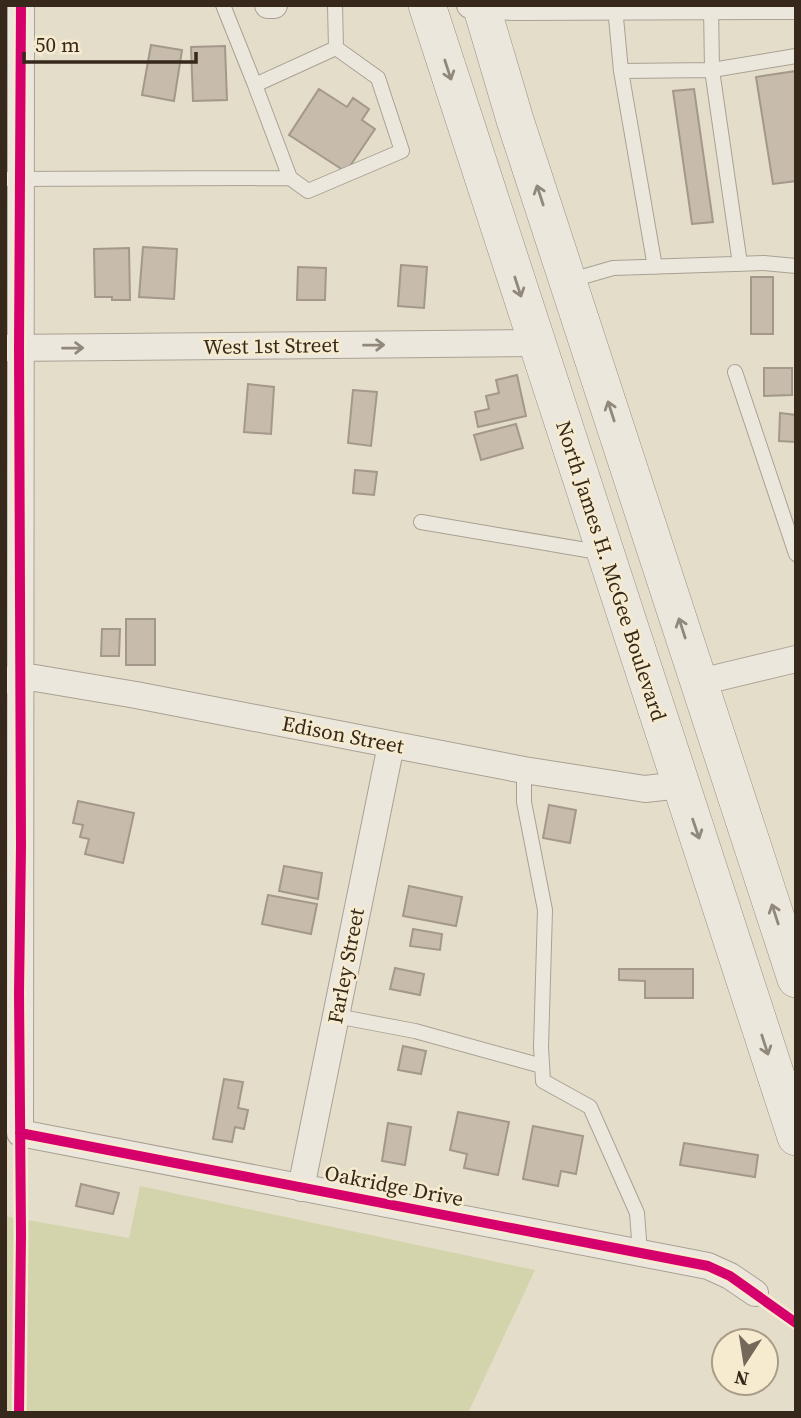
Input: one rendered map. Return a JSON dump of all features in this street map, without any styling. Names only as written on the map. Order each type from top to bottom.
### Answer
[{"type":"main road","name":"North James H. McGee Boulevard","points":[[427,5],[796,1137]]},
{"type":"main road","points":[[481,6],[515,120],[796,979]]},
{"type":"street","points":[[13,679],[13,179],[22,5]]},
{"type":"street","points":[[268,5],[274,5]]},
{"type":"street","points":[[470,5],[796,6]]},
{"type":"street","name":"West 1st Street","points":[[12,348],[537,343]]},
{"type":"street","points":[[699,682],[796,659]]},
{"type":"street","name":"Edison Street","points":[[13,679],[35,678],[136,695],[524,770],[645,789],[681,785]]},
{"type":"street","name":"Oakridge Drive","points":[[13,679],[20,1133],[708,1266],[730,1276],[755,1293]]},
{"type":"street","name":"Farley Street","points":[[301,1188],[391,745]]},
{"type":"lane","points":[[223,5],[290,178],[308,191],[402,151],[378,78],[336,48]]},
{"type":"lane","points":[[335,5],[336,48]]},
{"type":"lane","points":[[615,6],[621,71],[654,267]]},
{"type":"lane","points":[[723,6],[712,70],[740,264]]},
{"type":"lane","points":[[255,85],[336,48]]},
{"type":"lane","points":[[621,71],[712,70],[796,56]]},
{"type":"lane","points":[[13,179],[290,178]]},
{"type":"lane","points":[[568,281],[613,268],[796,265]]},
{"type":"lane","points":[[735,372],[796,554]]},
{"type":"lane","points":[[421,522],[605,553]]},
{"type":"lane","points":[[524,770],[524,802],[545,910],[541,1047],[543,1080],[590,1107],[637,1213],[640,1253]]},
{"type":"lane","points":[[336,1016],[415,1031],[542,1066]]},
{"type":"green space","points":[[140,1186],[535,1270],[468,1413],[5,1413],[5,1216],[129,1238]]},
{"type":"building","points":[[151,45],[182,50],[174,101],[142,95]]},
{"type":"building","points":[[225,46],[227,100],[193,101],[191,47]]},
{"type":"building","points":[[796,71],[796,181],[773,184],[756,77]]},
{"type":"building","points":[[319,89],[347,107],[353,98],[369,109],[362,120],[375,129],[346,172],[289,135]]},
{"type":"building","points":[[694,89],[713,222],[692,224],[673,91]]},
{"type":"building","points":[[143,247],[177,249],[174,299],[139,297]]},
{"type":"building","points":[[129,248],[130,300],[95,297],[94,249]]},
{"type":"building","points":[[401,265],[427,267],[424,308],[398,306]]},
{"type":"building","points":[[298,267],[326,268],[325,300],[297,300]]},
{"type":"building","points":[[751,277],[773,277],[773,334],[751,334]]},
{"type":"building","points":[[764,368],[792,368],[792,395],[764,396]]},
{"type":"building","points":[[517,375],[526,416],[478,427],[475,412],[489,409],[486,396],[499,393],[496,380]]},
{"type":"building","points":[[248,384],[274,387],[271,434],[244,432]]},
{"type":"building","points":[[353,390],[377,392],[371,446],[348,443]]},
{"type":"building","points":[[780,413],[796,415],[796,442],[779,441]]},
{"type":"building","points":[[516,424],[523,448],[481,460],[474,435]]},
{"type":"building","points":[[355,470],[377,472],[374,495],[353,493]]},
{"type":"building","points":[[126,619],[155,619],[155,665],[126,665]]},
{"type":"building","points":[[102,629],[120,629],[119,656],[101,656]]},
{"type":"building","points":[[78,801],[134,813],[123,863],[85,854],[89,839],[80,837],[83,825],[73,823]]},
{"type":"building","points":[[549,805],[576,810],[570,843],[543,838]]},
{"type":"building","points":[[284,866],[322,873],[318,899],[279,891]]},
{"type":"building","points":[[409,886],[462,897],[456,926],[403,916]]},
{"type":"building","points":[[268,895],[317,904],[311,934],[262,924]]},
{"type":"building","points":[[413,929],[442,934],[440,950],[410,946]]},
{"type":"building","points":[[395,968],[424,974],[420,995],[390,989]]},
{"type":"building","points":[[619,969],[693,969],[693,998],[645,998],[645,981],[619,980]]},
{"type":"building","points":[[403,1046],[426,1051],[421,1074],[398,1070]]},
{"type":"building","points":[[224,1079],[243,1082],[238,1108],[248,1110],[244,1129],[235,1127],[232,1142],[213,1139]]},
{"type":"building","points":[[458,1112],[509,1122],[498,1175],[464,1168],[467,1154],[450,1150]]},
{"type":"building","points":[[388,1123],[411,1127],[405,1165],[382,1161]]},
{"type":"building","points":[[533,1126],[583,1136],[576,1174],[561,1171],[558,1186],[523,1179]]},
{"type":"building","points":[[684,1143],[758,1155],[755,1177],[680,1165]]},
{"type":"building","points":[[81,1184],[119,1193],[113,1214],[76,1206]]},
{"type":"cycle path","points":[[19,1413],[21,5]]},
{"type":"cycle path","points":[[20,1133],[708,1266],[730,1276],[796,1323]]}]
